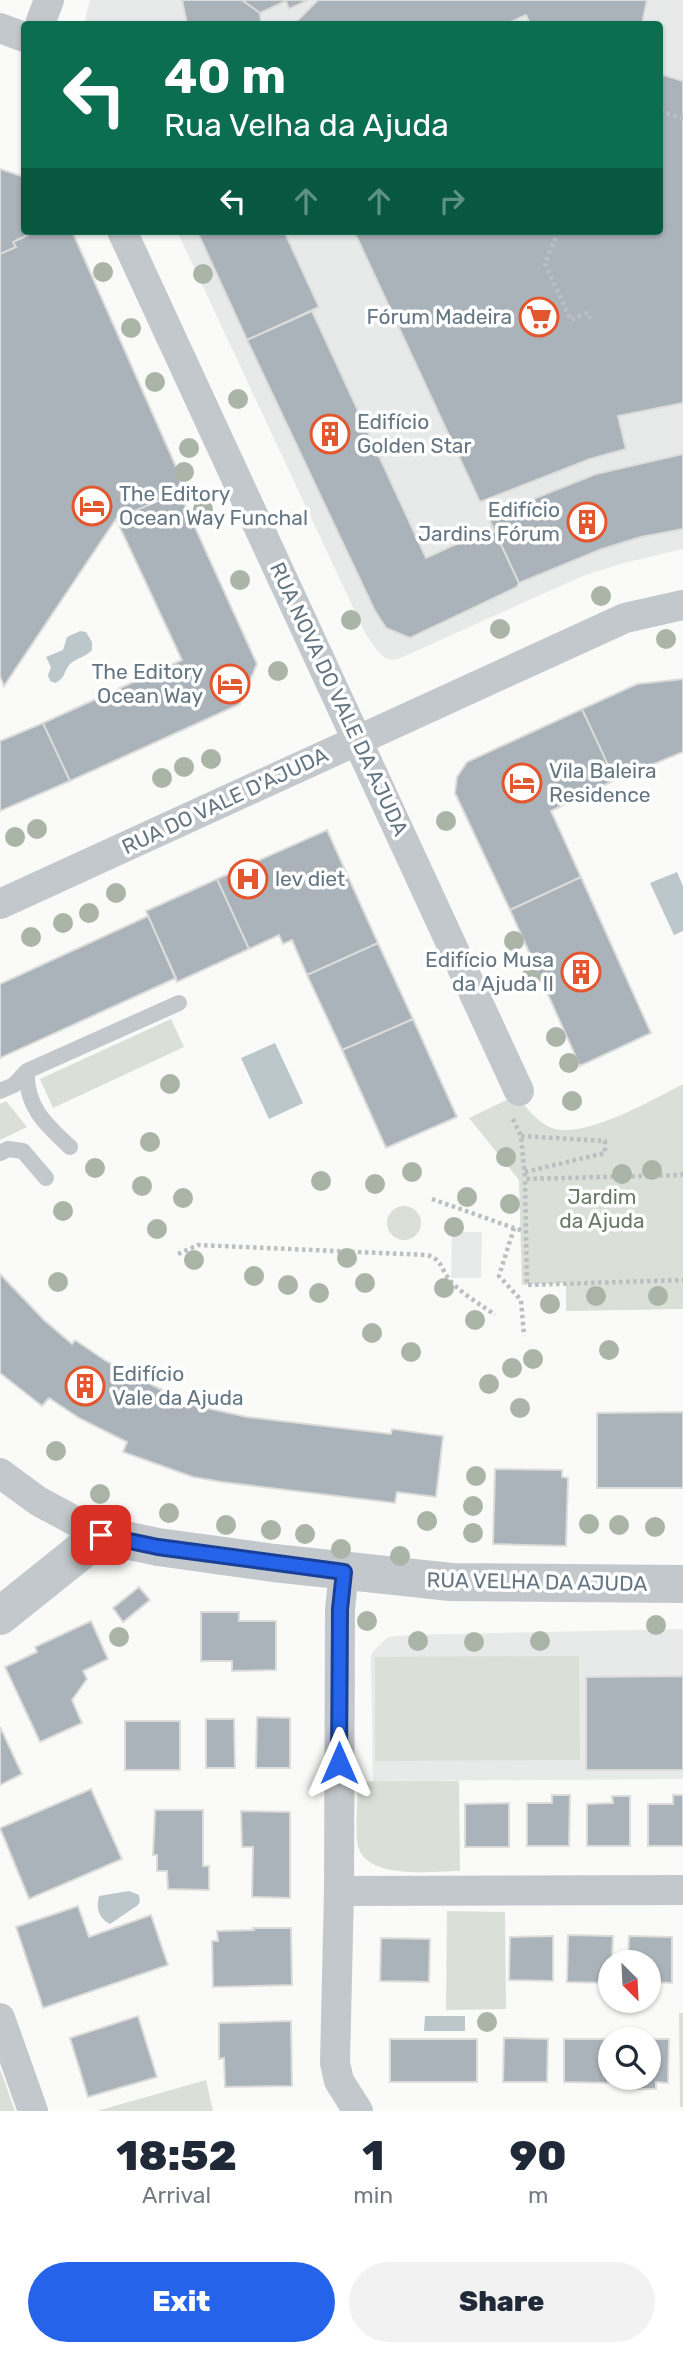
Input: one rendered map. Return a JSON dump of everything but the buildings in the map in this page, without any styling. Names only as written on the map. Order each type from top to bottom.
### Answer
[{"type":"street","points":[[41,21],[49,0]]},
{"type":"street","points":[[0,28],[21,36]]},
{"type":"street","name":"RUA NOVA DO VALE DA AJUDA","points":[[124,235],[358,740],[514,1102]]},
{"type":"street","name":"RUA DO VALE D'AJUDA","points":[[0,904],[625,618],[683,605]]},
{"type":"street","points":[[0,1473],[37,1501],[101,1535],[0,1616]]},
{"type":"street","name":"RUA VELHA DA AJUDA","points":[[101,1535],[158,1547],[344,1572],[683,1584]]},
{"type":"street","points":[[344,1572],[340,1609],[339,1891],[335,2063],[339,2081],[358,2111]]},
{"type":"street","points":[[339,1891],[683,1889]]},
{"type":"street","points":[[0,2018],[33,2111]]},
{"type":"lane","points":[[0,1091],[14,1085],[27,1071],[179,1003]]},
{"type":"lane","points":[[27,1071],[26,1086],[33,1106],[45,1124],[70,1147]]},
{"type":"lane","points":[[0,1153],[8,1149],[23,1151],[46,1178]]},
{"type":"path","points":[[663,112],[683,118]]},
{"type":"path","points":[[556,235],[545,264],[571,320],[587,313],[590,319]]},
{"type":"path","points":[[514,1102],[525,1172],[527,1285],[683,1280]]},
{"type":"path","points":[[521,1136],[605,1141],[604,1153],[525,1172]]},
{"type":"path","points":[[525,1180],[683,1173]]},
{"type":"path","points":[[432,1199],[521,1230]]},
{"type":"path","points":[[514,1228],[499,1276],[521,1300],[524,1336]]},
{"type":"path","points":[[178,1254],[198,1245],[427,1255],[436,1258],[449,1280],[495,1315]]},
{"type":"shaded area","points":[[90,0],[683,0],[683,549],[585,575],[398,659],[385,658],[365,633],[179,235],[663,235],[663,21],[85,21]]},
{"type":"shaded area","points":[[80,631],[86,632],[92,642],[92,650],[70,664],[59,681],[50,681],[48,675],[51,667],[46,657],[63,650],[67,637]]},
{"type":"shaded area","points":[[677,872],[683,886],[683,931],[674,935],[650,883]]},
{"type":"shaded area","points":[[275,1043],[303,1103],[269,1119],[241,1058]]},
{"type":"shaded area","points":[[452,1232],[482,1232],[481,1278],[451,1278]]},
{"type":"shaded area","points":[[683,1629],[683,1779],[373,1781],[371,1656],[388,1637]]},
{"type":"shaded area","points":[[129,1891],[139,1895],[138,1905],[110,1924],[106,1922],[99,1912],[99,1896]]},
{"type":"shaded area","points":[[425,2016],[465,2016],[465,2031],[424,2031]]},
{"type":"green space","points":[[171,1019],[184,1047],[53,1108],[40,1079]]},
{"type":"green space","name":"Jardim da Ajuda","points":[[683,1084],[683,1309],[566,1311],[566,1283],[522,1285],[519,1180],[469,1118],[517,1095],[532,1114],[552,1128],[581,1128],[637,1108]]},
{"type":"green space","points":[[6,1101],[27,1127],[0,1140],[0,1104]]},
{"type":"green space","points":[[404,1206],[416,1211],[421,1223],[416,1235],[404,1240],[392,1235],[387,1223],[392,1211]]},
{"type":"green space","points":[[579,1656],[580,1760],[375,1761],[375,1657]]},
{"type":"green space","points":[[459,1781],[460,1871],[404,1872],[376,1866],[366,1859],[359,1849],[357,1836],[358,1783]]},
{"type":"green space","points":[[447,1911],[505,1912],[506,2009],[446,2010]]},
{"type":"green space","points":[[679,2013],[683,2013],[683,2107],[680,2107]]},
{"type":"green space","points":[[0,2069],[15,2111],[0,2111]]},
{"type":"green space","points":[[206,2080],[213,2111],[97,2111]]},
{"type":"place","name":"Fórum Madeira","points":[[539,317]]},
{"type":"place","name":"Edifício Golden Star","points":[[330,434]]},
{"type":"place","name":"The Editory Ocean Way Funchal","points":[[92,506]]},
{"type":"place","name":"Edifício Jardins Fórum","points":[[587,522]]},
{"type":"place","name":"The Editory Ocean Way","points":[[230,684]]},
{"type":"place","name":"Vila Baleira Residence","points":[[522,783]]},
{"type":"place","name":"lev diet","points":[[248,879]]},
{"type":"place","name":"Edifício Musa da Ajuda II","points":[[581,972]]},
{"type":"place","name":"Edifício Vale da Ajuda","points":[[85,1386]]},
{"type":"route","points":[[101,1535],[158,1547],[344,1572],[340,1609],[339,1763]]}]
